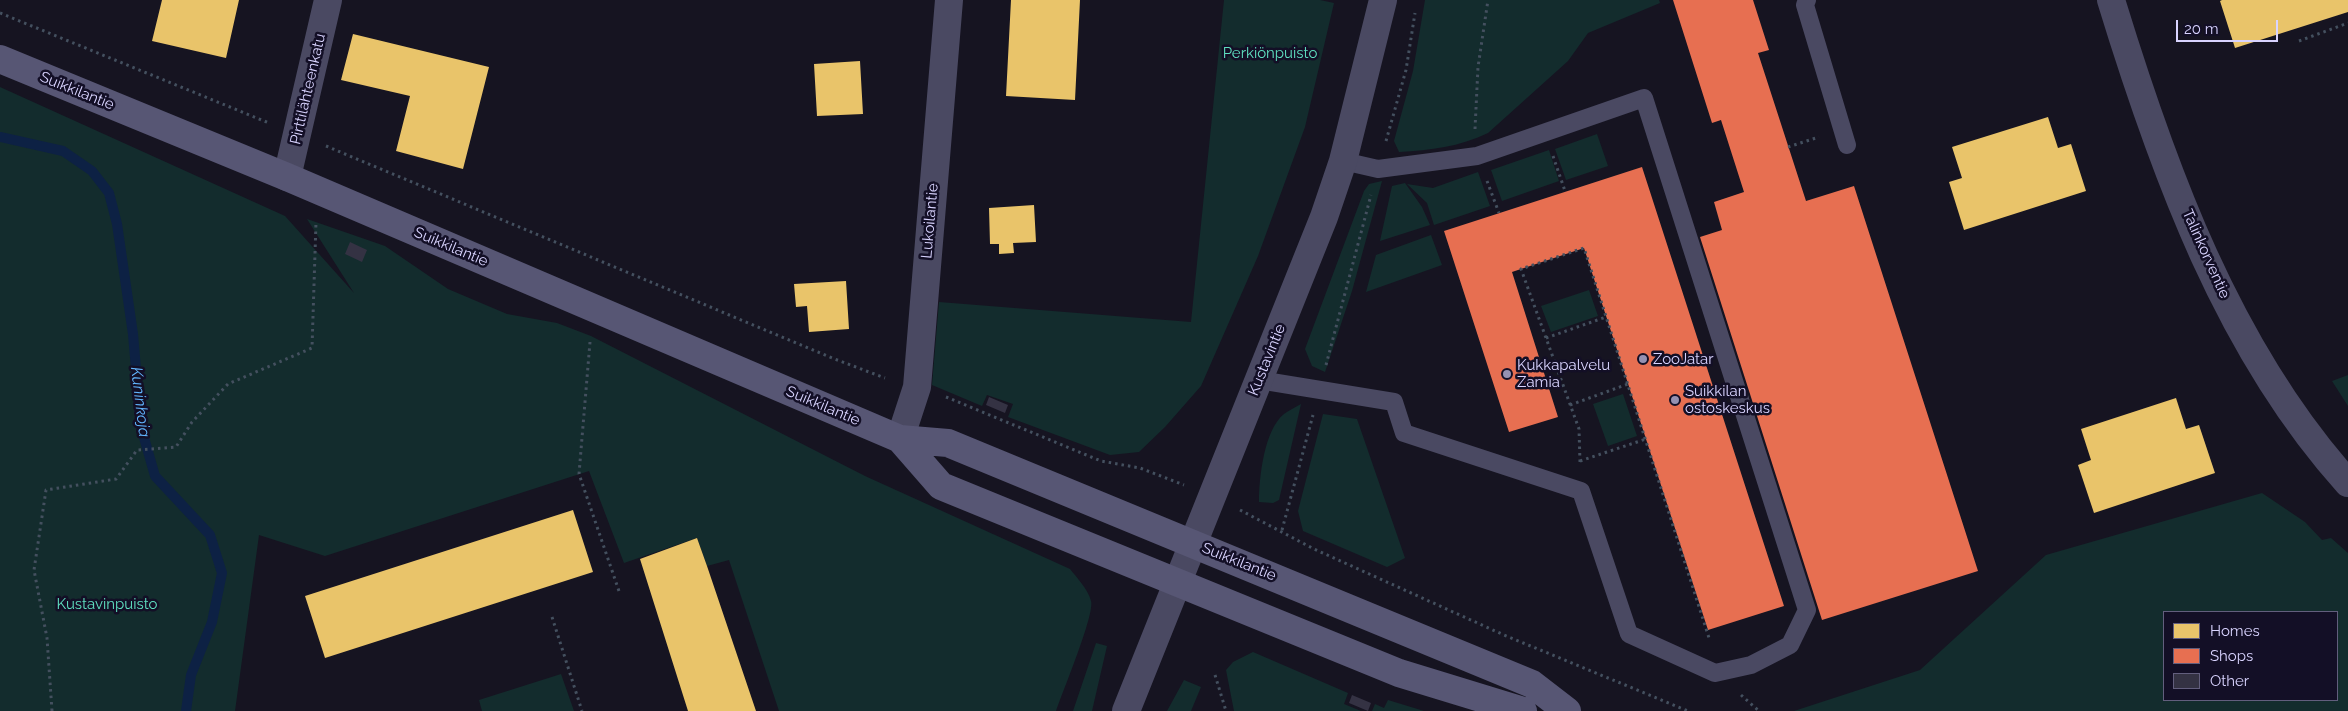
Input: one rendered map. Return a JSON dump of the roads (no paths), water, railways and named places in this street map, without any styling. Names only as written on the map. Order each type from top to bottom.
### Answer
[{"type":"main road","name":"Suikkilantie","points":[[0,59],[288,177],[900,439],[948,443],[1532,684],[1567,711]]},
{"type":"main road","name":"Suikkilantie","points":[[900,439],[941,486],[1399,673],[1523,711]]},
{"type":"street","name":"Pirttilähteenkatu","points":[[288,177],[328,0]]},
{"type":"street","name":"Lukoilantie","points":[[900,439],[917,387],[949,0]]},
{"type":"street","name":"Kustavintie","points":[[1126,711],[1324,217],[1343,161],[1382,0]]},
{"type":"street","name":"Talinkorventie","points":[[2112,0],[2141,95],[2207,263],[2267,377],[2304,430],[2348,483]]},
{"type":"lane","points":[[1807,0],[1805,5],[1847,145]]},
{"type":"lane","points":[[1259,380],[1394,402],[1404,433],[1581,491],[1629,634],[1715,673],[1751,665],[1790,646],[1807,610],[1644,98],[1477,156],[1378,169],[1343,161]]},
{"type":"waterway","name":"Kuninkoja","points":[[0,137],[63,151],[92,171],[109,193],[117,224],[133,334],[141,427],[155,476],[210,535],[222,573],[212,622],[191,675],[186,711]]},
{"type":"place","name":"ZooJatar","points":[[1643,359]]},
{"type":"place","name":"Kukkapalvelu Zamia","points":[[1507,374]]},
{"type":"place","name":"Suikkilan ostoskeskus","points":[[1675,400]]},
{"type":"park label","name":"Perkiönpuisto","points":[[1270,53]]},
{"type":"park label","name":"Kustavinpuisto","points":[[107,604]]}]
